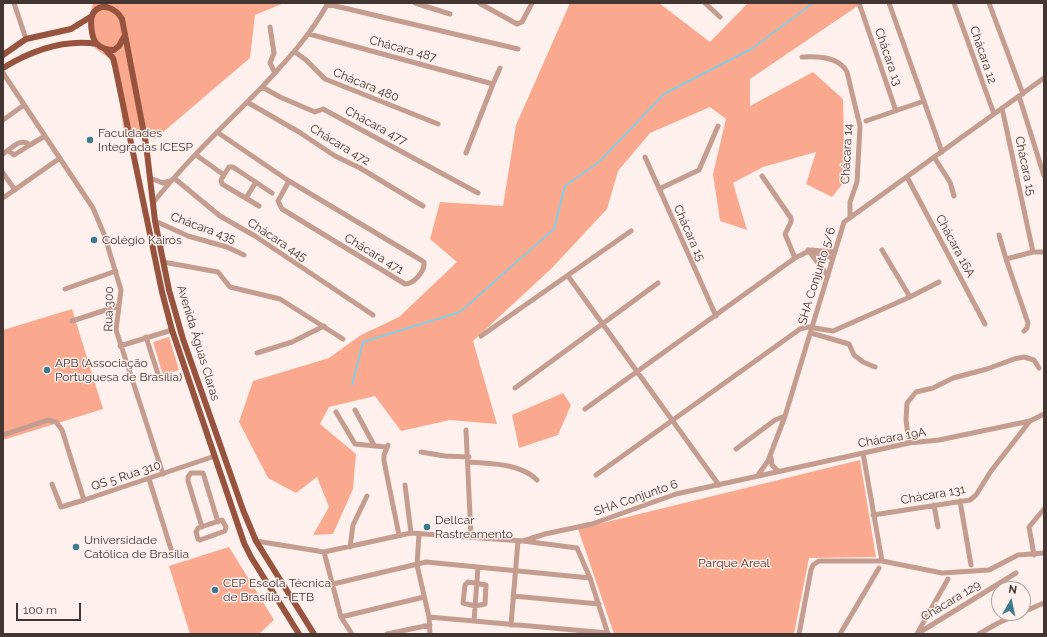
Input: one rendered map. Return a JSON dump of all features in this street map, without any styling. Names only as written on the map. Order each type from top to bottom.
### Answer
[{"type":"main road","points":[[97,44],[93,36],[93,14],[98,3]]},
{"type":"main road","points":[[3,68],[30,54],[45,49],[83,42],[97,44],[105,49],[116,49],[124,37],[122,19],[112,3]]},
{"type":"main road","points":[[3,54],[26,39],[71,28],[103,7],[111,8],[118,12]]},
{"type":"main road","name":"Avenida Águas Claras","points":[[124,37],[146,144],[155,221],[169,290],[202,395],[256,541],[314,634]]},
{"type":"main road","name":"Avenida Águas Claras","points":[[105,49],[116,66],[142,198],[162,292],[172,330],[237,523],[251,557],[299,634]]},
{"type":"main road","points":[[142,198],[147,203],[153,203]]},
{"type":"main road","points":[[162,292],[169,290]]},
{"type":"main road","points":[[237,523],[248,520]]},
{"type":"main road","points":[[271,589],[277,589],[282,584]]},
{"type":"street","points":[[14,3],[26,39]]},
{"type":"street","points":[[153,203],[172,179],[295,52],[309,34],[327,3],[518,49]]},
{"type":"street","points":[[415,3],[450,14]]},
{"type":"street","points":[[479,3],[517,24],[522,22],[532,3]]},
{"type":"street","points":[[705,3],[720,17]]},
{"type":"street","name":"Chácara 13","points":[[859,3],[896,111]]},
{"type":"street","name":"Chácara 13","points":[[889,3],[942,152]]},
{"type":"street","name":"Chácara 12","points":[[954,3],[994,114]]},
{"type":"street","name":"Chácara 12","points":[[989,3],[1021,95],[1044,176]]},
{"type":"street","points":[[270,27],[274,49],[270,63],[275,73]]},
{"type":"street","name":"Chácara 487","points":[[309,34],[493,84]]},
{"type":"street","name":"Chácara 480","points":[[295,52],[306,60],[325,79],[438,124]]},
{"type":"street","name":"Chácara 14","points":[[802,57],[831,59],[843,67],[847,72],[860,126],[858,182],[850,202],[850,217]]},
{"type":"street","points":[[466,153],[500,68]]},
{"type":"street","name":"Rua 300","points":[[3,73],[93,208],[104,234],[121,290],[116,330],[163,474]]},
{"type":"street","name":"SHA Conjunto 5/6","points":[[757,476],[763,470],[770,456],[785,416],[843,225],[850,217],[1044,78]]},
{"type":"street","name":"Chácara 477","points":[[262,87],[280,97],[315,112],[323,109],[478,193]]},
{"type":"street","points":[[866,122],[924,101]]},
{"type":"street","name":"Chácara 472","points":[[247,102],[299,132],[335,156],[360,168],[423,206]]},
{"type":"street","points":[[3,120],[24,105]]},
{"type":"street","name":"Chácara 15","points":[[1002,108],[1033,252]]},
{"type":"street","points":[[659,189],[699,170],[718,126]]},
{"type":"street","name":"Chácara 471","points":[[217,132],[289,181],[422,261],[424,266],[419,275],[411,283],[405,284],[282,209],[278,201],[289,181]]},
{"type":"street","points":[[3,154],[8,150],[14,155],[45,136]]},
{"type":"street","points":[[196,155],[224,175]]},
{"type":"street","name":"Chácara 15","points":[[645,157],[716,316]]},
{"type":"street","points":[[934,157],[950,182],[954,196]]},
{"type":"street","points":[[3,198],[60,158]]},
{"type":"street","points":[[259,206],[222,184],[221,180],[229,167],[233,167],[272,193]]},
{"type":"street","points":[[3,173],[15,190]]},
{"type":"street","points":[[762,176],[791,218],[791,222],[785,234],[795,258]]},
{"type":"street","name":"Chácara 16A","points":[[907,177],[985,324]]},
{"type":"street","points":[[150,178],[156,182],[163,183],[172,179]]},
{"type":"street","name":"Chácara 445","points":[[172,179],[220,216],[255,236],[372,315]]},
{"type":"street","points":[[246,198],[256,182]]},
{"type":"street","name":"Chácara 435","points":[[155,221],[188,236],[227,247],[244,255]]},
{"type":"street","points":[[481,336],[631,231]]},
{"type":"street","points":[[998,235],[1028,323],[1027,328],[1024,331]]},
{"type":"street","points":[[808,250],[833,258]]},
{"type":"street","points":[[808,250],[828,276]]},
{"type":"street","points":[[585,409],[795,258],[808,250],[835,252]]},
{"type":"street","points":[[882,250],[910,297]]},
{"type":"street","points":[[1006,259],[1033,252],[1044,252]]},
{"type":"street","points":[[163,262],[214,270],[221,275],[230,287],[275,297],[343,339]]},
{"type":"street","points":[[65,289],[116,271]]},
{"type":"street","points":[[568,276],[719,485]]},
{"type":"street","points":[[515,388],[658,282]]},
{"type":"street","points":[[811,330],[833,332],[939,282]]},
{"type":"street","points":[[72,321],[118,306]]},
{"type":"street","points":[[257,353],[292,342],[324,326]]},
{"type":"street","points":[[596,475],[673,422],[792,334],[806,327],[849,344],[854,355],[863,362],[874,367]]},
{"type":"street","points":[[120,346],[172,330]]},
{"type":"street","points":[[146,338],[158,374]]},
{"type":"street","points":[[909,443],[906,420],[908,403],[916,392],[932,388],[952,378],[1024,357],[1034,360],[1039,368]]},
{"type":"street","points":[[355,410],[374,445]]},
{"type":"street","points":[[336,412],[355,444],[387,446],[384,455],[385,466],[399,535]]},
{"type":"street","points":[[1030,421],[1044,414]]},
{"type":"street","points":[[736,448],[768,424],[785,416]]},
{"type":"street","name":"QS 5 Rua 310","points":[[3,435],[48,420],[56,422],[62,430],[84,500],[215,456]]},
{"type":"street","name":"Chácara 19A","points":[[757,476],[909,443],[939,440],[1030,421]]},
{"type":"street","name":"Chácara 131","points":[[873,516],[970,500],[976,495],[991,471],[1030,421]]},
{"type":"street","points":[[466,430],[469,459],[471,537]]},
{"type":"street","points":[[421,452],[513,467],[527,472],[537,480]]},
{"type":"street","points":[[864,453],[873,516],[882,561]]},
{"type":"street","points":[[770,456],[772,465],[778,471]]},
{"type":"street","points":[[190,465],[193,473]]},
{"type":"street","points":[[202,527],[188,481],[188,477],[193,473],[203,473],[218,522]]},
{"type":"street","name":"SHA Conjunto 6","points":[[520,541],[592,524],[676,494],[757,476]]},
{"type":"street","points":[[149,479],[171,549]]},
{"type":"street","points":[[52,484],[61,507],[84,500]]},
{"type":"street","points":[[405,485],[411,533]]},
{"type":"street","points":[[350,547],[353,525],[367,496]]},
{"type":"street","points":[[960,501],[971,565]]},
{"type":"street","points":[[934,506],[938,527]]},
{"type":"street","points":[[1034,555],[1029,527],[1044,508]]},
{"type":"street","points":[[224,521],[226,527],[225,531],[199,540],[196,530],[202,527],[224,521]]},
{"type":"street","points":[[256,541],[324,552],[411,533],[520,541],[577,548],[590,578],[608,634],[429,617]]},
{"type":"street","points":[[419,534],[417,565],[429,617],[430,634]]},
{"type":"street","points":[[511,625],[520,541]]},
{"type":"street","points":[[260,547],[267,543]]},
{"type":"street","points":[[324,552],[341,617],[352,634]]},
{"type":"street","points":[[799,634],[811,570],[815,563],[819,561],[882,561],[942,573],[989,570],[1015,556],[1044,553]]},
{"type":"street","points":[[333,584],[426,562],[590,578]]},
{"type":"street","points":[[474,621],[478,567]]},
{"type":"street","points":[[840,634],[879,568]]},
{"type":"street","name":"Chácara 129","points":[[918,633],[1016,573]]},
{"type":"street","points":[[918,633],[948,580]]},
{"type":"street","points":[[466,583],[476,584],[485,585],[485,604],[475,606],[465,604],[463,600],[466,583]]},
{"type":"street","points":[[513,596],[599,604]]},
{"type":"street","points":[[341,617],[424,597]]},
{"type":"street","points":[[1031,609],[1044,603]]},
{"type":"street","points":[[979,634],[1003,621]]},
{"type":"street","points":[[387,634],[430,625]]},
{"type":"green space","points":[[93,3],[284,3],[255,15],[250,58],[155,139],[124,132],[114,62],[95,48],[89,20]]},
{"type":"green space","points":[[570,3],[659,3],[710,42],[748,3],[862,3],[750,79],[750,106],[813,72],[843,99],[845,181],[832,197],[806,184],[816,152],[763,167],[733,183],[747,230],[720,221],[713,174],[726,119],[710,107],[650,133],[618,171],[607,209],[552,268],[473,341],[497,424],[450,420],[401,431],[375,396],[329,407],[320,424],[356,454],[353,489],[333,534],[313,535],[329,507],[317,477],[296,493],[268,478],[239,422],[253,381],[329,358],[361,335],[399,317],[457,262],[430,239],[440,202],[503,206],[516,125]]},
{"type":"green space","name":"APB (Associação Portuguesa de Brasília)","points":[[72,309],[103,409],[3,440],[3,330]]},
{"type":"green space","points":[[169,337],[179,370],[163,375],[153,342]]},
{"type":"green space","points":[[563,393],[571,405],[558,435],[519,448],[512,415]]},
{"type":"green space","name":"Parque Areal","points":[[860,460],[876,557],[809,558],[794,634],[614,634],[578,529]]},
{"type":"green space","name":"CEP Escola Técnica de Brasília - ETB","points":[[229,547],[274,620],[259,634],[190,634],[169,566]]},
{"type":"waterway","points":[[352,385],[363,342],[460,312],[554,229],[565,186],[599,162],[664,94],[753,48],[813,3]]},
{"type":"place","name":"Faculdades Integradas ICESP","points":[[90,140]]},
{"type":"place","name":"Colégio Kairós","points":[[94,240]]},
{"type":"place","name":"APB (Associação Portuguesa de Brasília)","points":[[47,370]]},
{"type":"place","name":"Dellcar Rastreamento","points":[[427,527]]},
{"type":"place","name":"Universidade Católica de Brasília","points":[[76,547]]},
{"type":"place","name":"CEP Escola Técnica de Brasília - ETB","points":[[215,590]]}]
